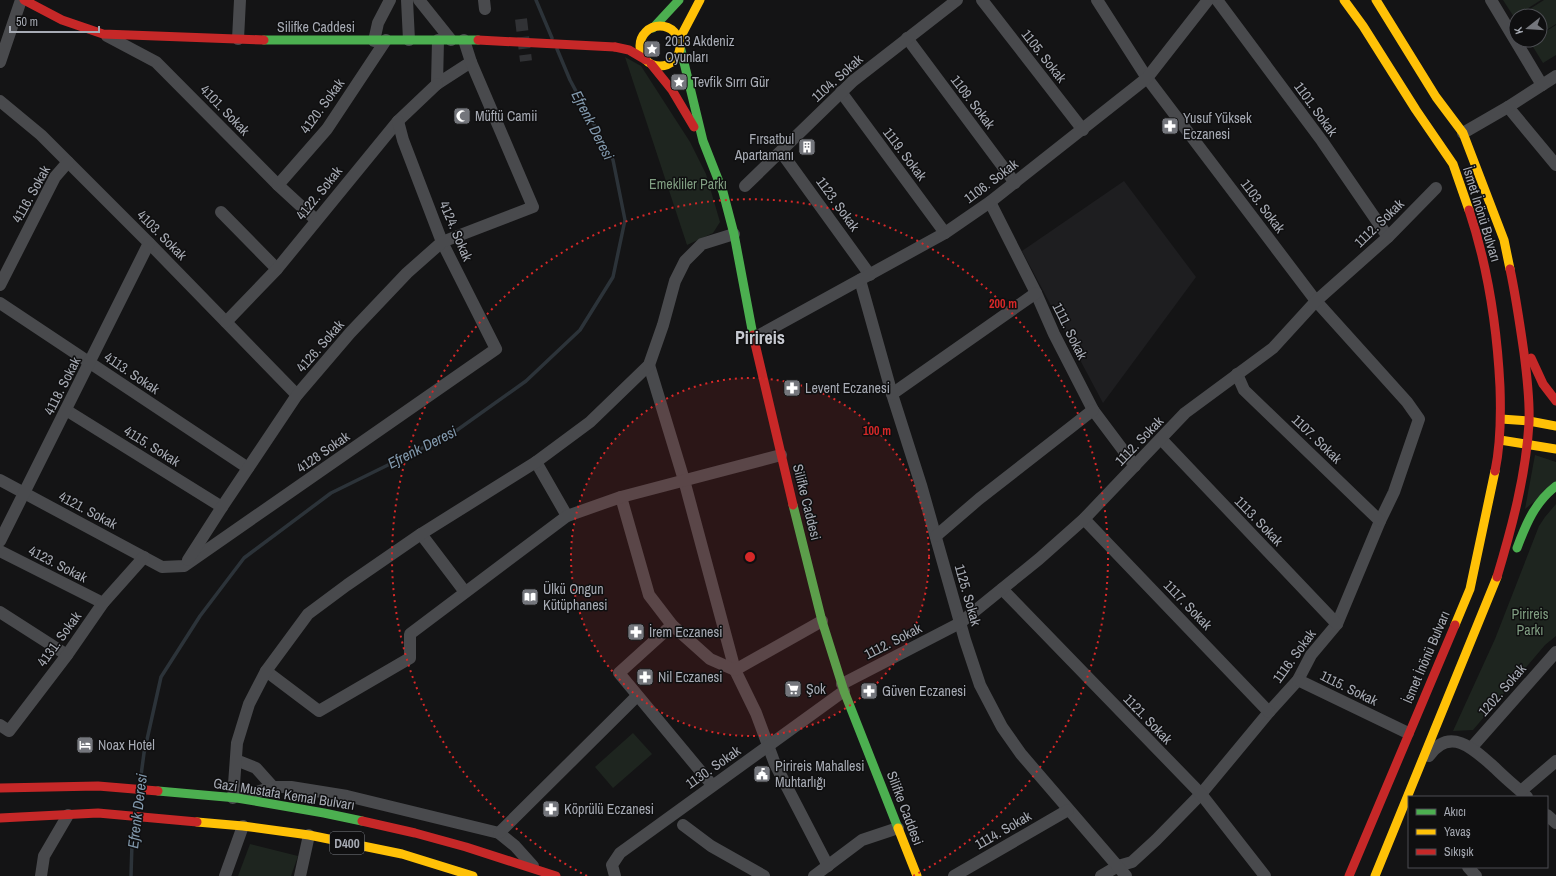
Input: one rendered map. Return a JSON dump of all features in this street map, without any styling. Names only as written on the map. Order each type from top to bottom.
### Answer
[{"type":"main road","name":"Silifke Caddesi","points":[[23,0],[62,20],[103,34],[278,41],[478,40],[615,46]]},
{"type":"main road","points":[[615,46],[644,35],[653,28],[679,0]]},
{"type":"main road","points":[[615,46],[629,50],[648,62],[662,66],[668,65],[677,57],[680,43],[700,0]]},
{"type":"main road","name":"İsmet İnönü Bulvarı","points":[[1344,0],[1363,26],[1416,110],[1453,164],[1474,226],[1489,290],[1498,349],[1501,419],[1496,469],[1470,589],[1349,876]]},
{"type":"main road","name":"İsmet İnönü Bulvarı","points":[[1376,0],[1436,97],[1463,133],[1504,240],[1517,301],[1527,378],[1529,421],[1527,444]]},
{"type":"main road","points":[[653,28],[666,27],[672,30],[680,43],[703,141]]},
{"type":"main road","points":[[644,35],[640,45],[641,51],[648,62],[672,90],[703,141]]},
{"type":"main road","name":"Silifke Caddesi","points":[[703,141],[723,192],[734,234],[754,338],[822,621],[843,687],[917,876]]},
{"type":"main road","points":[[1517,301],[1523,318],[1532,363],[1543,384],[1556,401]]},
{"type":"main road","points":[[1501,419],[1529,421],[1556,426]]},
{"type":"main road","points":[[1500,440],[1556,449]]},
{"type":"main road","points":[[1409,796],[1495,584],[1514,520],[1527,444]]},
{"type":"main road","points":[[1495,584],[1512,559],[1531,514],[1544,496],[1556,486]]},
{"type":"main road","name":"Gazi Mustafa Kemal Bulvarı","points":[[0,788],[98,786],[232,798],[324,812],[415,833],[466,847],[556,876]]},
{"type":"main road","points":[[1375,876],[1408,798]]},
{"type":"main road","name":"D400","points":[[0,818],[98,813],[243,826],[310,835],[402,854],[445,872],[473,876]]},
{"type":"main road","name":"Silifke Caddesi","points":[[911,862],[922,876]]},
{"type":"street","points":[[0,62],[23,0]]},
{"type":"street","points":[[238,39],[240,0]]},
{"type":"street","name":"4120. Sokak","points":[[278,185],[327,129],[380,40],[378,23],[390,0]]},
{"type":"street","points":[[407,0],[409,40]]},
{"type":"street","points":[[419,0],[451,40]]},
{"type":"street","name":"1104. Sokak","points":[[745,186],[853,81],[906,38],[957,0]]},
{"type":"street","name":"1105. Sokak","points":[[982,0],[1083,130]]},
{"type":"street","name":"1103. Sokak","points":[[1097,0],[1147,78],[1316,301],[1407,402],[1419,419]]},
{"type":"street","name":"1106. Sokak","points":[[754,338],[945,233],[990,202],[1147,78],[1208,0]]},
{"type":"street","name":"1101. Sokak","points":[[1217,0],[1322,141],[1388,237]]},
{"type":"street","points":[[1491,0],[1542,85]]},
{"type":"street","name":"4101. Sokak","points":[[103,34],[156,62],[278,185],[316,220]]},
{"type":"street","name":"1109. Sokak","points":[[906,38],[1015,183]]},
{"type":"street","points":[[437,84],[438,40]]},
{"type":"street","points":[[464,40],[471,62]]},
{"type":"street","name":"4122. Sokak","points":[[226,322],[277,269],[398,121],[437,84],[471,62]]},
{"type":"street","name":"4126. Sokak","points":[[184,566],[297,395],[350,333],[407,273],[442,242],[533,207],[471,62]]},
{"type":"street","points":[[1463,133],[1508,107],[1556,76]]},
{"type":"street","name":"1119. Sokak","points":[[841,92],[945,233]]},
{"type":"street","name":"4103. Sokak","points":[[0,102],[41,134],[297,395]]},
{"type":"street","points":[[1508,107],[1556,165]]},
{"type":"street","name":"4124. Sokak","points":[[398,121],[402,140],[442,242],[496,349]]},
{"type":"street","name":"1123. Sokak","points":[[781,152],[865,278]]},
{"type":"street","name":"4116. Sokak","points":[[0,285],[55,177],[68,162]]},
{"type":"street","name":"1112. Sokak","points":[[843,687],[960,623],[1002,589],[1084,519],[1185,413],[1273,348],[1316,301],[1388,237],[1436,188]]},
{"type":"street","name":"1111. Sokak","points":[[990,202],[1036,293],[1054,334],[1093,410],[1135,466]]},
{"type":"street","points":[[221,212],[277,269]]},
{"type":"street","points":[[535,869],[515,846],[499,832],[347,796],[291,787],[273,787],[232,798],[237,743],[249,704],[266,671],[308,614],[421,534],[536,462],[590,422],[649,365],[663,325],[675,281],[685,261],[702,244],[734,234]]},
{"type":"street","name":"4118. Sokak","points":[[0,542],[149,243]]},
{"type":"street","name":"1125. Sokak","points":[[865,278],[892,394],[980,685],[1002,727],[1021,754],[1126,876]]},
{"type":"street","points":[[892,394],[1036,293]]},
{"type":"street","name":"4113. Sokak","points":[[0,303],[248,468]]},
{"type":"street","name":"4128 Sokak","points":[[184,566],[496,349]]},
{"type":"street","points":[[649,365],[684,480],[736,670],[770,746],[775,764],[828,866]]},
{"type":"street","name":"1107. Sokak","points":[[1237,374],[1244,390],[1380,521]]},
{"type":"street","name":"4115. Sokak","points":[[66,410],[222,507]]},
{"type":"street","points":[[936,536],[979,499],[1093,410]]},
{"type":"street","name":"1116. Sokak","points":[[1101,876],[1118,866],[1132,862],[1201,794],[1269,712],[1298,680],[1311,655],[1337,624],[1380,521],[1394,492],[1419,419]]},
{"type":"street","name":"1113. Sokak","points":[[1161,439],[1337,624]]},
{"type":"street","points":[[266,671],[320,710],[410,658],[410,634],[567,516],[621,497],[781,455]]},
{"type":"street","points":[[536,462],[567,516]]},
{"type":"street","name":"4121. Sokak","points":[[0,480],[162,567],[184,566]]},
{"type":"street","points":[[621,497],[649,595],[672,625],[710,659],[736,670]]},
{"type":"street","name":"1117. Sokak","points":[[1084,519],[1269,712]]},
{"type":"street","points":[[421,534],[465,592]]},
{"type":"street","name":"4123. Sokak","points":[[0,551],[103,603]]},
{"type":"street","name":"4131. Sokak","points":[[0,725],[9,732],[67,655],[103,603],[144,557]]},
{"type":"street","name":"1121. Sokak","points":[[1002,589],[1201,794],[1265,876]]},
{"type":"street","points":[[0,612],[67,655]]},
{"type":"street","points":[[736,670],[822,621]]},
{"type":"street","points":[[672,625],[618,673],[712,785]]},
{"type":"street","name":"1202. Sokak","points":[[1472,747],[1554,657]]},
{"type":"street","name":"1115. Sokak","points":[[1298,680],[1408,733]]},
{"type":"street","name":"1130. Sokak","points":[[615,876],[612,865],[620,853],[712,785],[770,746],[843,687]]},
{"type":"street","points":[[499,832],[637,696]]},
{"type":"street","points":[[1420,769],[1434,749],[1443,743],[1456,741],[1472,747],[1524,794],[1556,761]]},
{"type":"street","points":[[236,760],[256,768],[273,787]]},
{"type":"street","name":"1114. Sokak","points":[[954,876],[1068,810]]},
{"type":"street","points":[[41,876],[44,856],[68,815]]},
{"type":"street","points":[[1548,816],[1556,823]]},
{"type":"street","points":[[683,825],[711,846],[764,876]]},
{"type":"street","points":[[224,876],[243,826]]},
{"type":"street","points":[[814,876],[862,840],[898,828]]},
{"type":"street","points":[[300,876],[310,835]]},
{"type":"street","points":[[1469,868],[1476,876]]},
{"type":"shaded area","points":[[1124,181],[1196,277],[1103,403],[1022,251]]},
{"type":"green space","points":[[1503,0],[1541,0],[1528,8],[1508,8]]},
{"type":"green space","points":[[1544,0],[1556,0],[1556,24],[1548,29],[1548,8],[1532,8]]},
{"type":"green space","points":[[1556,25],[1556,55],[1543,63],[1534,48],[1548,48],[1548,30]]},
{"type":"green space","name":"Emekliler Parkı","points":[[625,57],[641,66],[690,142],[706,174],[720,222],[713,233],[687,245]]},
{"type":"green space","points":[[1535,455],[1556,462],[1556,484],[1525,509]]},
{"type":"green space","name":"Pirireis Parkı","points":[[1556,504],[1556,636],[1545,645],[1473,730],[1453,731],[1495,639],[1539,526]]},
{"type":"green space","points":[[633,733],[652,754],[613,788],[595,767]]},
{"type":"green space","points":[[250,844],[298,856],[291,876],[238,876]]},
{"type":"waterway","name":"Efrenk Deresi","points":[[536,0],[552,38]]},
{"type":"waterway","name":"Efrenk Deresi","points":[[140,783],[144,753],[161,677],[200,616],[244,558],[331,493],[453,433],[526,381],[580,330],[613,277],[625,220],[613,160],[570,80],[557,49]]},
{"type":"waterway","name":"Efrenk Deresi","points":[[136,809],[138,796]]},
{"type":"waterway","name":"Efrenk Deresi","points":[[131,876],[132,843],[135,823]]},
{"type":"tunnel","points":[[521,19],[526,61]]},
{"type":"traffic: fast","points":[[653,28],[679,0]]},
{"type":"traffic: fast","points":[[264,40],[478,40]]},
{"type":"traffic: fast","points":[[680,46],[703,141],[723,192],[734,234],[753,335]]},
{"type":"traffic: fast","points":[[1517,548],[1524,530],[1537,506],[1556,486]]},
{"type":"traffic: fast","points":[[793,505],[822,621],[844,691],[898,828]]},
{"type":"traffic: fast","points":[[158,791],[237,798],[362,821]]},
{"type":"traffic: slow","points":[[679,40],[700,0]]},
{"type":"traffic: slow","points":[[1344,0],[1363,26],[1416,110],[1453,164],[1469,210]]},
{"type":"traffic: slow","points":[[1376,0],[1436,97],[1463,133],[1504,240],[1510,269]]},
{"type":"traffic: slow","points":[[660,26],[668,28],[674,32],[678,38],[680,46],[678,54],[674,60],[668,64],[660,66],[652,64],[646,60],[642,54],[640,46],[642,38],[646,32],[652,28],[660,26]]},
{"type":"traffic: slow","points":[[1501,419],[1529,421],[1556,426]]},
{"type":"traffic: slow","points":[[1500,440],[1556,449]]},
{"type":"traffic: slow","points":[[1455,625],[1470,589],[1495,471]]},
{"type":"traffic: slow","points":[[1375,876],[1497,577]]},
{"type":"traffic: slow","points":[[197,822],[243,826],[309,835],[402,854],[473,876]]},
{"type":"traffic: slow","points":[[898,828],[917,876]]},
{"type":"traffic: jam","points":[[24,0],[62,20],[103,34],[264,40]]},
{"type":"traffic: jam","points":[[478,40],[615,47]]},
{"type":"traffic: jam","points":[[615,47],[629,50],[646,60]]},
{"type":"traffic: jam","points":[[651,64],[672,90],[694,127]]},
{"type":"traffic: jam","points":[[1469,210],[1476,232],[1486,275],[1497,342],[1500,387],[1500,418],[1495,471]]},
{"type":"traffic: jam","points":[[1497,577],[1518,501],[1525,462],[1529,423],[1529,397],[1525,362],[1518,311],[1510,269]]},
{"type":"traffic: jam","points":[[753,335],[793,505]]},
{"type":"traffic: jam","points":[[1531,358],[1543,384],[1556,401]]},
{"type":"traffic: jam","points":[[1349,876],[1455,625]]},
{"type":"traffic: jam","points":[[0,788],[98,786],[158,791]]},
{"type":"traffic: jam","points":[[0,818],[98,813],[197,822]]},
{"type":"traffic: jam","points":[[362,821],[415,833],[466,847],[556,876]]},
{"type":"place","name":"2013 Akdeniz Oyunları","points":[[652,49]]},
{"type":"place","name":"Tevfik Sırrı Gür","points":[[679,82]]},
{"type":"place","name":"Müftü Camii","points":[[462,116]]},
{"type":"place","name":"Yusuf Yüksek Eczanesi","points":[[1170,126]]},
{"type":"place","name":"Fırsatbul Apartamanı","points":[[807,147]]},
{"type":"place","name":"Levent Eczanesi","points":[[792,388]]},
{"type":"place","name":"Ülkü Ongun Kütüphanesi","points":[[530,597]]},
{"type":"place","name":"İrem Eczanesi","points":[[636,632]]},
{"type":"place","name":"Nil Eczanesi","points":[[645,677]]},
{"type":"place","name":"Şok","points":[[793,689]]},
{"type":"place","name":"Güven Eczanesi","points":[[869,691]]},
{"type":"place","name":"Noax Hotel","points":[[85,745]]},
{"type":"place","name":"Pirireis Mahallesi Muhtarlığı","points":[[762,774]]},
{"type":"place","name":"Köprülü Eczanesi","points":[[551,809]]},
{"type":"district","name":"Pirireis","points":[[760,337]]}]
